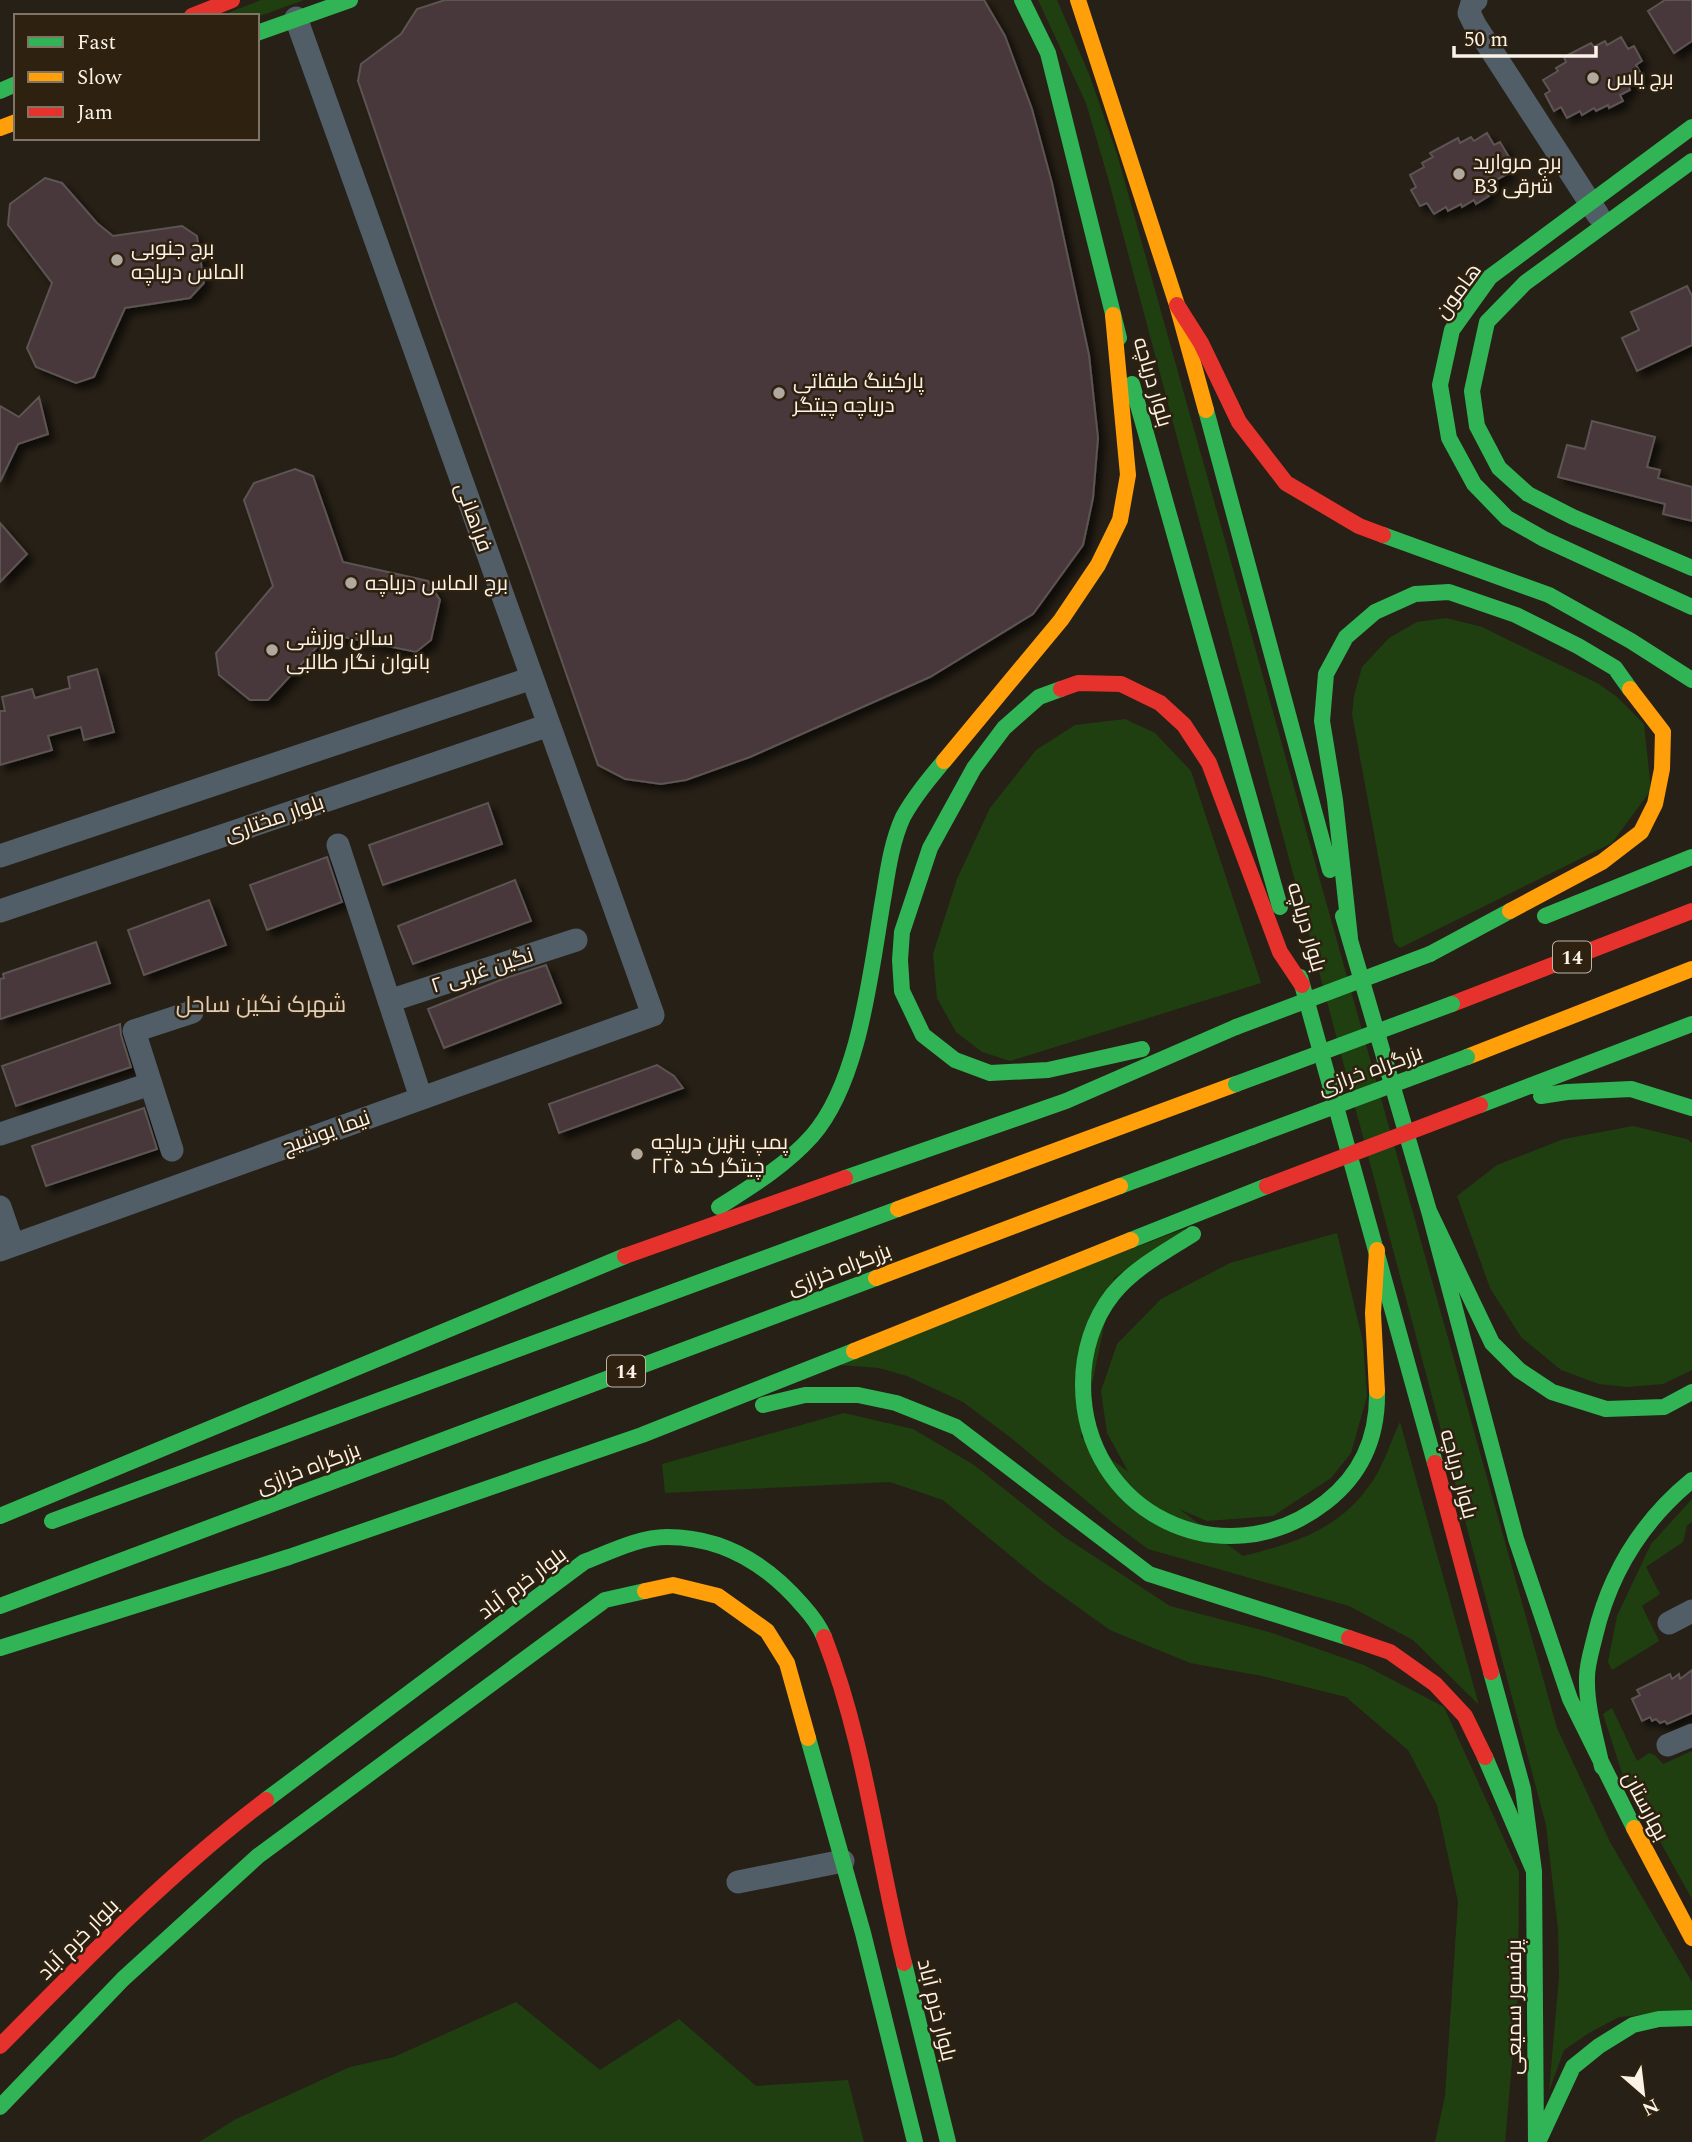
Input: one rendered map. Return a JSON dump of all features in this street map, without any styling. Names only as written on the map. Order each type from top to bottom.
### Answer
[{"type":"main road","points":[[197,14],[232,0]]},
{"type":"main road","points":[[259,32],[350,0]]},
{"type":"main road","name":"بلوار دریاچه","points":[[1023,0],[1048,53],[1112,315],[1377,1250],[1523,1789],[1534,1871]]},
{"type":"main road","name":"بلوار دریاچه","points":[[1078,0],[1177,305],[1349,938],[1429,1212],[1516,1539],[1570,1699],[1602,1767]]},
{"type":"main road","name":"هامون","points":[[1692,127],[1490,277],[1452,330],[1440,385],[1449,438],[1474,484],[1507,518],[1544,539],[1692,607]]},
{"type":"main road","name":"هامون","points":[[1692,161],[1604,223],[1525,284],[1487,322],[1472,391],[1477,426],[1499,468],[1528,494],[1573,517],[1692,568]]},
{"type":"main road","points":[[1177,305],[1201,343],[1238,422],[1286,483],[1359,526],[1549,595],[1631,641],[1692,680]]},
{"type":"main road","points":[[619,1258],[734,1199],[778,1169],[813,1135],[840,1091],[861,1022],[891,853],[903,818],[923,786],[1061,620],[1098,565],[1120,520],[1128,475],[1112,315]]},
{"type":"main road","points":[[1349,938],[1335,800],[1322,721],[1326,674],[1346,637],[1375,612],[1415,594],[1449,592],[1516,615],[1615,668],[1663,732],[1662,769],[1655,804],[1641,832],[1602,862],[1430,954]]},
{"type":"main road","points":[[1236,1027],[1048,1070],[989,1073],[955,1060],[923,1035],[902,991],[900,960],[902,932],[930,848],[974,768],[1004,727],[1039,697],[1077,683],[1121,684],[1160,703],[1184,725],[1209,763],[1279,952],[1302,985]]},
{"type":"main road","points":[[0,1516],[619,1258],[1066,1101],[1236,1027],[1430,954],[1566,909],[1692,857]]},
{"type":"main road","name":"بزرگراه خرازی","points":[[39,1526],[1452,1004],[1692,911]]},
{"type":"main road","name":"بزرگراه خرازی","points":[[0,1606],[1467,1057],[1692,969]]},
{"type":"main road","points":[[0,1648],[289,1557],[642,1435],[1267,1186],[1692,1024]]},
{"type":"main road","points":[[1480,1105],[1567,1092],[1631,1089],[1692,1108]]},
{"type":"main road","points":[[1267,1186],[1139,1269],[1112,1294],[1094,1326],[1085,1354],[1082,1384],[1084,1417],[1096,1451],[1115,1480],[1138,1502],[1173,1526],[1203,1535],[1235,1537],[1268,1532],[1293,1523],[1318,1508],[1340,1489],[1356,1469],[1369,1446],[1377,1413],[1378,1381],[1373,1315],[1377,1250]]},
{"type":"main road","points":[[1429,1212],[1492,1343],[1519,1370],[1552,1392],[1606,1409],[1664,1407],[1692,1392]]},
{"type":"main road","points":[[642,1435],[805,1395],[858,1395],[896,1403],[956,1427],[1149,1574],[1390,1652],[1435,1684],[1465,1716],[1503,1795],[1534,1871]]},
{"type":"main road","points":[[1602,1767],[1587,1681],[1600,1612],[1617,1569],[1646,1523],[1668,1499],[1692,1480]]},
{"type":"main road","name":"بلوار خرم آباد","points":[[0,2046],[107,1937],[217,1837],[584,1562],[631,1544],[665,1537],[701,1540],[736,1552],[769,1571],[820,1626],[836,1667],[869,1791],[894,1924],[948,2142]]},
{"type":"main road","points":[[0,2106],[123,1979],[258,1856],[605,1601],[673,1585],[718,1596],[766,1631],[787,1663],[863,1933],[915,2142]]},
{"type":"main road","name":"بهارستان","points":[[1602,1767],[1692,1938]]},
{"type":"main road","name":"پرفسور سمیعی","points":[[1534,1871],[1537,2142]]},
{"type":"main road","points":[[863,1933],[894,1924]]},
{"type":"main road","points":[[1537,2142],[1573,2067],[1599,2046],[1633,2025],[1659,2019],[1692,2018]]},
{"type":"street","points":[[1476,0],[1469,13],[1475,25],[1604,223]]},
{"type":"street","name":"فراهانی","points":[[296,18],[653,1015]]},
{"type":"street","points":[[0,856],[532,678]]},
{"type":"street","name":"بلوار مختاری","points":[[0,911],[549,725]]},
{"type":"street","points":[[338,845],[421,1098]]},
{"type":"street","name":"نگین غربی ۲","points":[[389,1001],[576,940]]},
{"type":"street","points":[[172,1150],[134,1031],[192,1012]]},
{"type":"street","name":"نیما یوشیج","points":[[6,1247],[653,1015]]},
{"type":"street","points":[[0,1134],[150,1084]]},
{"type":"street","points":[[0,1207],[6,1247]]},
{"type":"street","points":[[1668,1623],[1692,1611]]},
{"type":"street","points":[[1668,1745],[1692,1735]]},
{"type":"street","points":[[738,1882],[843,1861]]},
{"type":"green space","points":[[261,0],[304,0],[259,16],[259,14],[225,14]]},
{"type":"green space","points":[[1038,0],[1057,0],[1089,74],[1117,154],[1557,1728],[1610,1842],[1692,1982],[1692,2011],[1619,2017],[1564,2050],[1549,2091],[1559,1977],[1558,1929],[1546,1825],[1108,178],[1086,103]]},
{"type":"green space","points":[[1446,618],[1482,627],[1599,684],[1617,697],[1644,724],[1651,790],[1612,843],[1400,948],[1394,942],[1352,714],[1354,696],[1362,667],[1389,638],[1417,622]]},
{"type":"green space","points":[[1125,719],[1155,733],[1191,771],[1261,983],[1010,1061],[982,1052],[956,1032],[937,998],[933,954],[957,879],[990,808],[1036,750],[1075,725]]},
{"type":"green space","points":[[1633,1126],[1687,1139],[1692,1143],[1692,1370],[1663,1384],[1627,1387],[1599,1384],[1561,1370],[1521,1337],[1490,1288],[1457,1196],[1497,1165],[1564,1139]]},
{"type":"green space","points":[[1187,1228],[1114,1278],[1081,1437],[1243,1556],[1299,1539],[1346,1512],[1372,1482],[1400,1422],[1479,1705],[1413,1640],[1349,1606],[1148,1549],[963,1402],[907,1376],[879,1368],[827,1364]]},
{"type":"green space","points":[[1337,1233],[1363,1342],[1367,1396],[1351,1453],[1331,1478],[1273,1516],[1207,1521],[1167,1504],[1129,1473],[1107,1433],[1101,1391],[1117,1344],[1161,1299],[1230,1263]]},
{"type":"green space","points":[[844,1413],[913,1429],[974,1465],[1063,1536],[1170,1606],[1269,1632],[1364,1665],[1444,1707],[1519,1872],[1518,1994],[1505,2142],[1435,2142],[1445,2096],[1458,1902],[1437,1805],[1408,1750],[1346,1697],[1262,1676],[1190,1663],[1110,1630],[1040,1580],[943,1500],[890,1482],[665,1493],[662,1464]]},
{"type":"green space","points":[[1692,1499],[1692,1522],[1687,1525],[1683,1542],[1646,1567],[1660,1594],[1642,1606],[1659,1641],[1612,1670],[1608,1662],[1617,1616],[1651,1544]]},
{"type":"green space","points":[[1612,1708],[1637,1761],[1649,1753],[1655,1755],[1663,1764],[1692,1751],[1692,1899],[1622,1773],[1603,1714]]},
{"type":"green space","points":[[516,2002],[600,2070],[679,2019],[756,2086],[848,2080],[864,2142],[199,2142],[236,2119],[350,2067],[394,2057]]},
{"type":"building","name":"پارکینگ طبقاتی دریاچه چیتگر","points":[[445,0],[984,0],[1005,36],[1032,109],[1052,183],[1089,355],[1098,438],[1093,498],[1083,545],[1033,614],[930,677],[750,757],[686,780],[661,784],[625,779],[598,765],[358,81],[361,64],[401,34],[417,9]]},
{"type":"building","points":[[1665,0],[1692,0],[1692,41],[1674,53],[1648,11]]},
{"type":"building","name":"برج یاس","points":[[1621,37],[1628,49],[1634,46],[1642,61],[1636,65],[1643,77],[1628,85],[1630,90],[1620,95],[1623,101],[1609,108],[1608,105],[1596,111],[1594,108],[1582,115],[1580,111],[1567,118],[1561,107],[1554,111],[1545,94],[1550,91],[1543,80],[1558,71],[1556,68],[1566,62],[1564,57],[1591,43],[1594,47],[1605,41],[1607,45]]},
{"type":"building","name":"برج مروارید B3 شرقی","points":[[1487,133],[1494,145],[1500,142],[1509,157],[1502,160],[1509,173],[1494,181],[1497,185],[1486,191],[1489,196],[1476,204],[1474,200],[1448,211],[1446,207],[1434,214],[1427,203],[1420,206],[1411,190],[1416,187],[1410,175],[1424,167],[1422,163],[1433,157],[1430,153],[1458,138],[1460,143],[1471,137],[1474,141]]},
{"type":"building","name":"برج جنوبی الماس دریاچه","points":[[45,178],[62,183],[97,223],[113,236],[182,226],[197,236],[204,283],[190,298],[125,308],[94,377],[76,383],[36,367],[27,348],[52,283],[8,225],[10,204]]},
{"type":"building","points":[[1687,286],[1692,296],[1692,345],[1637,371],[1622,338],[1639,330],[1631,312]]},
{"type":"building","points":[[39,397],[48,434],[18,444],[0,482],[0,406],[19,417]]},
{"type":"building","points":[[1592,421],[1655,437],[1647,467],[1660,470],[1658,478],[1692,487],[1692,521],[1663,514],[1665,504],[1558,477],[1567,445],[1585,449]]},
{"type":"building","name":"برج الماس دریاچه","points":[[295,469],[313,476],[343,562],[428,581],[440,600],[431,640],[416,652],[329,634],[268,700],[250,700],[219,675],[216,653],[273,586],[244,500],[254,483]]},
{"type":"building","points":[[0,523],[27,554],[0,582]]},
{"type":"building","points":[[97,669],[114,732],[84,740],[81,727],[48,736],[52,750],[0,765],[0,711],[5,711],[2,697],[32,689],[35,698],[70,688],[68,677]]},
{"type":"building","points":[[488,803],[502,844],[383,885],[369,845]]},
{"type":"building","points":[[327,857],[342,902],[267,930],[250,885]]},
{"type":"building","points":[[515,880],[531,921],[413,964],[398,926]]},
{"type":"building","points":[[209,900],[226,945],[144,975],[128,930]]},
{"type":"building","points":[[96,942],[110,983],[0,1019],[0,979],[4,978],[3,974]]},
{"type":"building","points":[[546,965],[561,1003],[444,1048],[428,1009]]},
{"type":"building","points":[[120,1024],[131,1067],[16,1106],[2,1066]]},
{"type":"building","points":[[657,1065],[674,1076],[683,1088],[559,1133],[549,1104]]},
{"type":"building","points":[[144,1108],[157,1149],[46,1186],[32,1146]]},
{"type":"building","points":[[1692,1670],[1692,1713],[1667,1724],[1656,1719],[1652,1721],[1650,1717],[1642,1721],[1632,1699],[1640,1695],[1637,1690],[1670,1674],[1672,1679],[1679,1674],[1680,1679]]},
{"type":"traffic: fast","points":[[259,32],[350,0]]},
{"type":"traffic: fast","points":[[1022,0],[1048,53],[1119,338]]},
{"type":"traffic: fast","points":[[0,91],[14,85]]},
{"type":"traffic: fast","points":[[1692,127],[1490,277],[1452,330],[1440,385],[1449,438],[1474,484],[1507,518],[1544,539],[1692,607]]},
{"type":"traffic: fast","points":[[1692,161],[1525,283],[1487,322],[1472,391],[1477,426],[1499,468],[1528,494],[1573,517],[1692,568]]},
{"type":"traffic: fast","points":[[1132,384],[1280,907]]},
{"type":"traffic: fast","points":[[1206,410],[1330,870]]},
{"type":"traffic: fast","points":[[1383,535],[1549,595],[1631,641],[1692,680]]},
{"type":"traffic: fast","points":[[1350,938],[1335,800],[1322,721],[1326,674],[1346,637],[1375,612],[1415,594],[1449,592],[1516,615],[1578,646],[1615,668],[1630,689]]},
{"type":"traffic: fast","points":[[1061,689],[1039,697],[1004,728],[974,768],[930,848],[902,932],[902,991],[923,1035],[955,1060],[990,1073],[1048,1070],[1142,1049]]},
{"type":"traffic: fast","points":[[719,1207],[791,1157],[812,1136],[829,1113],[842,1085],[862,1021],[896,836],[912,802],[944,761]]},
{"type":"traffic: fast","points":[[1545,916],[1692,857]]},
{"type":"traffic: fast","points":[[1430,954],[1510,911]]},
{"type":"traffic: fast","points":[[1343,916],[1429,1211],[1516,1539],[1570,1699],[1634,1828]]},
{"type":"traffic: fast","points":[[1236,1027],[1430,954]]},
{"type":"traffic: fast","points":[[1300,977],[1435,1463]]},
{"type":"traffic: fast","points":[[1236,1084],[1452,1004]]},
{"type":"traffic: fast","points":[[1480,1105],[1692,1024]]},
{"type":"traffic: fast","points":[[845,1178],[1066,1101],[1236,1027]]},
{"type":"traffic: fast","points":[[1252,1137],[1467,1057]]},
{"type":"traffic: fast","points":[[1541,1096],[1631,1089],[1692,1108]]},
{"type":"traffic: fast","points":[[1120,1186],[1252,1137]]},
{"type":"traffic: fast","points":[[1131,1240],[1267,1186]]},
{"type":"traffic: fast","points":[[52,1521],[898,1209]]},
{"type":"traffic: fast","points":[[1429,1211],[1492,1343],[1519,1370],[1552,1392],[1606,1409],[1664,1407],[1692,1392]]},
{"type":"traffic: fast","points":[[1193,1234],[1150,1261],[1121,1285],[1100,1314],[1087,1348],[1083,1384],[1089,1429],[1106,1468],[1133,1499],[1166,1521],[1204,1534],[1245,1535],[1286,1525],[1326,1502],[1339,1491],[1358,1466],[1371,1439],[1377,1408],[1377,1391]]},
{"type":"traffic: fast","points":[[0,1516],[625,1256]]},
{"type":"traffic: fast","points":[[0,1606],[876,1278]]},
{"type":"traffic: fast","points":[[0,1648],[289,1557],[642,1435],[854,1351]]},
{"type":"traffic: fast","points":[[763,1405],[805,1395],[858,1395],[896,1403],[956,1427],[1149,1574],[1349,1638]]},
{"type":"traffic: fast","points":[[1602,1767],[1587,1688],[1588,1667],[1601,1613],[1609,1590],[1630,1549],[1658,1513],[1692,1480]]},
{"type":"traffic: fast","points":[[266,1800],[584,1562],[635,1542],[667,1537],[687,1538],[707,1542],[743,1556],[789,1591],[812,1617],[824,1637]]},
{"type":"traffic: fast","points":[[0,2107],[123,1979],[258,1856],[605,1600],[645,1591]]},
{"type":"traffic: fast","points":[[1491,1672],[1523,1789],[1534,1871],[1536,2142]]},
{"type":"traffic: fast","points":[[808,1738],[863,1933],[915,2142]]},
{"type":"traffic: fast","points":[[1485,1757],[1534,1871]]},
{"type":"traffic: fast","points":[[904,1963],[948,2142]]},
{"type":"traffic: fast","points":[[1540,2138],[1573,2067],[1599,2046],[1633,2025],[1659,2019],[1692,2018]]},
{"type":"traffic: slow","points":[[1078,0],[1177,305],[1206,410]]},
{"type":"traffic: slow","points":[[0,128],[14,123]]},
{"type":"traffic: slow","points":[[944,761],[1061,620],[1098,565],[1120,520],[1128,475],[1113,315]]},
{"type":"traffic: slow","points":[[1510,911],[1602,862],[1641,832],[1655,804],[1662,769],[1663,732],[1630,689]]},
{"type":"traffic: slow","points":[[1467,1057],[1692,969]]},
{"type":"traffic: slow","points":[[898,1209],[1236,1084]]},
{"type":"traffic: slow","points":[[876,1278],[1120,1186]]},
{"type":"traffic: slow","points":[[854,1351],[1131,1240]]},
{"type":"traffic: slow","points":[[1377,1250],[1373,1313],[1377,1391]]},
{"type":"traffic: slow","points":[[645,1591],[673,1585],[718,1596],[767,1631],[787,1663],[808,1738]]},
{"type":"traffic: slow","points":[[1634,1828],[1692,1938]]},
{"type":"traffic: jam","points":[[197,14],[232,0]]},
{"type":"traffic: jam","points":[[1177,305],[1201,343],[1239,422],[1286,483],[1359,526],[1383,535]]},
{"type":"traffic: jam","points":[[1061,689],[1078,683],[1121,684],[1160,703],[1184,725],[1209,763],[1280,952],[1302,985]]},
{"type":"traffic: jam","points":[[1452,1004],[1692,911]]},
{"type":"traffic: jam","points":[[1267,1186],[1480,1105]]},
{"type":"traffic: jam","points":[[625,1256],[845,1178]]},
{"type":"traffic: jam","points":[[1435,1463],[1491,1672]]},
{"type":"traffic: jam","points":[[824,1637],[850,1717],[904,1963]]},
{"type":"traffic: jam","points":[[1349,1638],[1390,1652],[1435,1684],[1465,1716],[1485,1757]]},
{"type":"traffic: jam","points":[[0,2046],[162,1887],[266,1800]]},
{"type":"place","name":"برج یاس","points":[[1593,78]]},
{"type":"place","name":"برج مروارید B3 شرقی","points":[[1459,174]]},
{"type":"place","name":"برج جنوبی الماس دریاچه","points":[[117,260]]},
{"type":"place","name":"پارکینگ طبقاتی دریاچه چیتگر","points":[[779,393]]},
{"type":"place","name":"برج الماس دریاچه","points":[[351,583]]},
{"type":"place","name":"سالن ورزشی بانوان نگار طالبی","points":[[272,650]]},
{"type":"place","name":"پمپ بنزین دریاچه چیتگر کد ۲۲۵","points":[[637,1154]]},
{"type":"district","name":"شهرک نگین ساحل","points":[[261,1004]]}]
